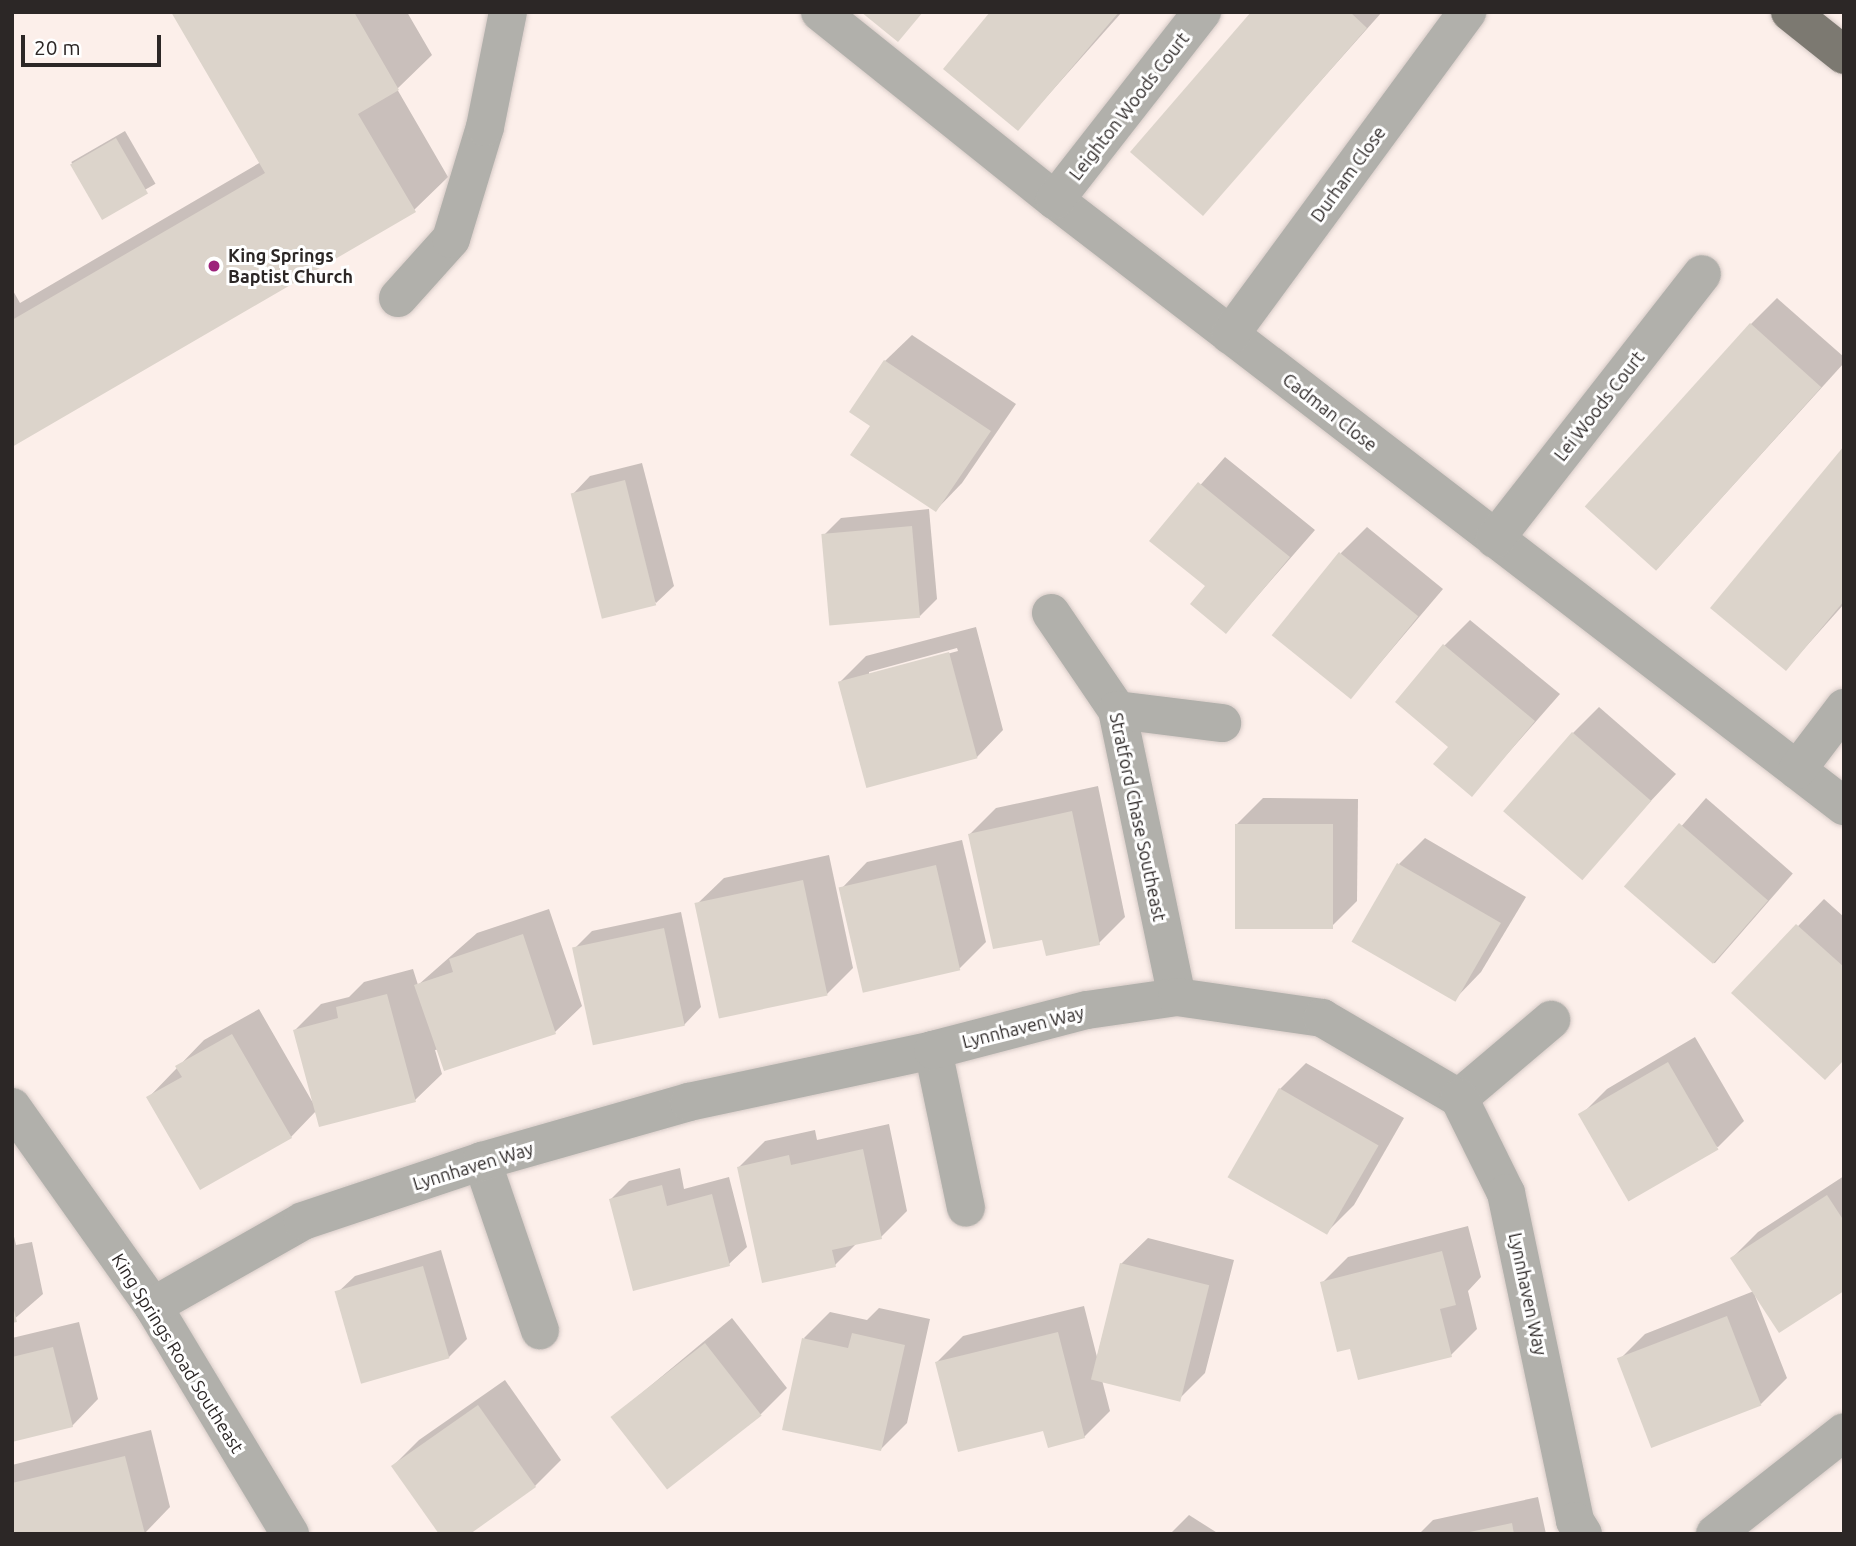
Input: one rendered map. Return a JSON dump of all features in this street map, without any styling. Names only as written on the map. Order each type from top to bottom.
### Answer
[{"type":"main road","points":[[1790,12],[1844,55]]},
{"type":"street","points":[[398,298],[451,239],[485,127],[508,12]]},
{"type":"street","name":"Cadman Close","points":[[820,12],[1055,200],[1844,806]]},
{"type":"street","name":"Leighton Woods Court","points":[[1055,200],[1202,12]]},
{"type":"street","name":"Durham Close","points":[[1230,335],[1467,12]]},
{"type":"street","name":"Lei Woods Court","points":[[1495,539],[1702,274]]},
{"type":"street","name":"Stratford Chase Southeast","points":[[1051,613],[1117,710],[1177,997]]},
{"type":"street","points":[[1797,770],[1844,708]]},
{"type":"street","points":[[1117,710],[1222,723]]},
{"type":"street","name":"Lynnhaven Way","points":[[153,1306],[303,1222],[482,1161],[689,1102],[933,1050],[1087,1010],[1177,997],[1322,1018],[1459,1098],[1506,1193],[1575,1521],[1583,1534]]},
{"type":"street","points":[[1459,1098],[1551,1020]]},
{"type":"street","points":[[933,1050],[966,1208]]},
{"type":"street","name":"King Springs Road Southeast","points":[[12,1108],[153,1306],[290,1534]]},
{"type":"street","points":[[482,1161],[540,1330]]},
{"type":"street","points":[[1715,1534],[1747,1513],[1844,1432]]},
{"type":"building","name":"King Springs Baptist Church","points":[[171,12],[354,12],[399,90],[358,114],[416,212],[12,447],[12,320],[265,173]]},
{"type":"building","points":[[861,12],[923,12],[898,42]]},
{"type":"building","points":[[990,12],[1119,12],[1018,131],[943,69]]},
{"type":"building","points":[[1251,12],[1350,12],[1367,28],[1203,216],[1130,152]]},
{"type":"building","points":[[116,138],[148,193],[102,220],[70,164]]},
{"type":"building","points":[[1750,323],[1821,387],[1656,571],[1585,507]]},
{"type":"building","points":[[884,360],[991,431],[936,512],[850,455],[870,426],[849,412]]},
{"type":"building","points":[[1844,446],[1844,601],[1786,671],[1710,608]]},
{"type":"building","points":[[625,480],[656,605],[602,619],[571,494]]},
{"type":"building","points":[[1198,482],[1290,557],[1226,634],[1190,604],[1205,586],[1149,541]]},
{"type":"building","points":[[912,526],[920,618],[829,626],[821,534]]},
{"type":"building","points":[[1339,552],[1418,616],[1351,699],[1272,635]]},
{"type":"building","points":[[1443,644],[1535,721],[1472,797],[1433,764],[1448,747],[1395,702]]},
{"type":"building","points":[[949,652],[977,758],[866,788],[838,682]]},
{"type":"building","points":[[1572,732],[1651,801],[1582,880],[1503,811]]},
{"type":"building","points":[[1072,811],[1100,945],[1046,956],[1042,940],[993,949],[968,834]]},
{"type":"building","points":[[1679,823],[1768,900],[1713,964],[1624,886]]},
{"type":"building","points":[[1235,824],[1333,824],[1333,929],[1235,929]]},
{"type":"building","points":[[1397,863],[1501,923],[1455,1002],[1352,942]]},
{"type":"building","points":[[936,865],[960,970],[863,993],[839,887]]},
{"type":"building","points":[[803,880],[828,995],[719,1018],[694,903]]},
{"type":"building","points":[[1796,924],[1844,967],[1844,1060],[1825,1080],[1731,993]]},
{"type":"building","points":[[664,928],[685,1026],[593,1045],[572,948]]},
{"type":"building","points":[[523,934],[556,1034],[444,1071],[414,985],[453,972],[449,959]]},
{"type":"building","points":[[387,994],[416,1102],[319,1127],[293,1030],[338,1018],[336,1007]]},
{"type":"building","points":[[232,1034],[292,1138],[200,1190],[146,1097],[182,1077],[175,1066]]},
{"type":"building","points":[[1668,1062],[1718,1149],[1628,1201],[1578,1114]]},
{"type":"building","points":[[1279,1088],[1379,1146],[1327,1235],[1228,1177]]},
{"type":"building","points":[[863,1149],[882,1239],[832,1250],[836,1267],[762,1283],[737,1167],[789,1155],[791,1165]]},
{"type":"building","points":[[662,1185],[667,1206],[712,1194],[730,1266],[633,1291],[609,1199]]},
{"type":"building","points":[[1827,1195],[1844,1221],[1844,1291],[1779,1333],[1730,1258]]},
{"type":"building","points":[[1442,1251],[1456,1305],[1440,1309],[1452,1357],[1358,1380],[1350,1349],[1337,1352],[1320,1282]]},
{"type":"building","points":[[1120,1263],[1209,1285],[1180,1402],[1091,1379]]},
{"type":"building","points":[[423,1266],[449,1358],[361,1384],[335,1291]]},
{"type":"building","points":[[12,1302],[17,1322],[12,1323]]},
{"type":"building","points":[[1727,1316],[1761,1406],[1651,1448],[1617,1358]]},
{"type":"building","points":[[1058,1332],[1085,1438],[1048,1448],[1043,1431],[958,1452],[935,1362]]},
{"type":"building","points":[[852,1333],[905,1345],[881,1451],[782,1430],[802,1338],[848,1348]]},
{"type":"building","points":[[705,1343],[762,1415],[667,1489],[610,1417]]},
{"type":"building","points":[[53,1347],[73,1427],[12,1442],[12,1357]]},
{"type":"building","points":[[478,1405],[536,1487],[470,1534],[439,1534],[391,1466]]},
{"type":"building","points":[[125,1456],[145,1534],[12,1534],[12,1483]]},
{"type":"building","points":[[1512,1523],[1514,1534],[1465,1534],[1465,1533]]},
{"type":"place","name":"King Springs Baptist Church","points":[[214,266]]}]
